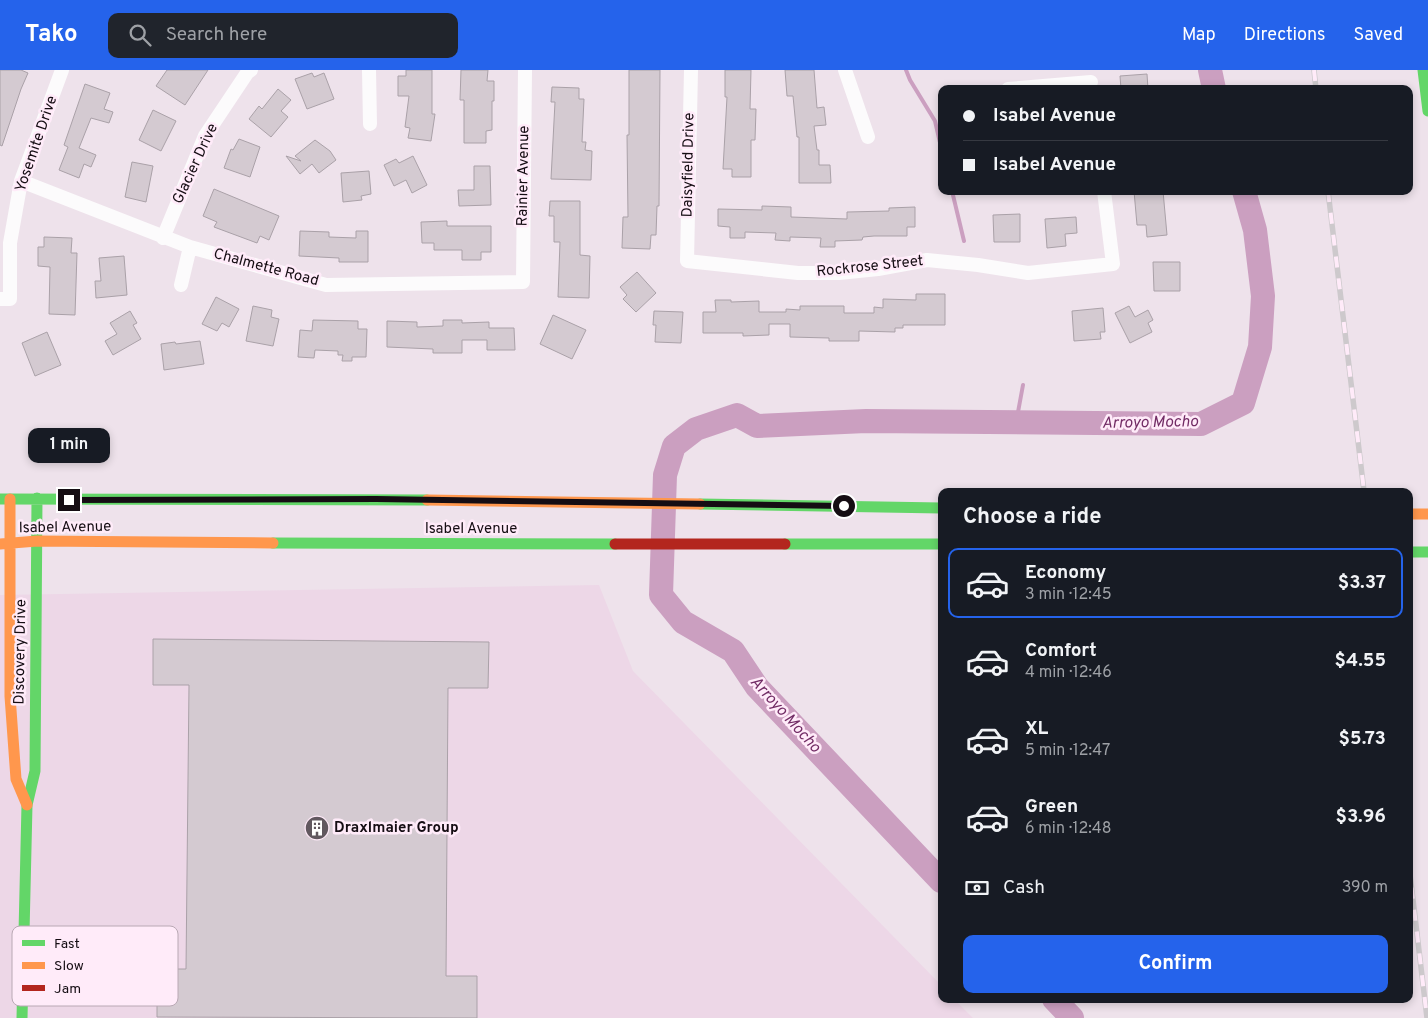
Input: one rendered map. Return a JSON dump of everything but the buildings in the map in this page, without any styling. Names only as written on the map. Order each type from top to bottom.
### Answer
[{"type":"main road","points":[[1423,70],[1428,111]]},
{"type":"main road","name":"Discovery Drive","points":[[24,926],[27,805],[35,772],[37,498]]},
{"type":"main road","name":"Isabel Avenue","points":[[5,499],[376,499],[938,508]]},
{"type":"main road","name":"Discovery Drive","points":[[5,499],[10,696],[16,779],[27,805]]},
{"type":"main road","points":[[1413,514],[1428,514]]},
{"type":"main road","name":"Isabel Avenue","points":[[5,544],[37,541],[938,544]]},
{"type":"main road","points":[[1413,552],[1428,552]]},
{"type":"street","name":"Yosemite Drive","points":[[0,299],[10,299],[10,242],[21,181],[62,70]]},
{"type":"street","name":"Glacier Drive","points":[[163,238],[205,136],[247,72],[251,70]]},
{"type":"street","points":[[369,70],[370,124]]},
{"type":"street","name":"Rainier Avenue","points":[[523,282],[525,70]]},
{"type":"street","name":"Daisyfield Drive","points":[[687,261],[691,70]]},
{"type":"street","points":[[845,70],[868,137]]},
{"type":"street","points":[[1045,85],[1091,80]]},
{"type":"street","name":"Chalmette Road","points":[[21,181],[190,248],[326,285],[523,282]]},
{"type":"street","name":"Rockrose Street","points":[[687,261],[798,273],[839,273],[927,260],[978,265],[1028,273],[1113,264],[1104,195]]},
{"type":"street","points":[[180,286],[190,248]]},
{"type":"shaded area","points":[[599,585],[633,671],[938,982],[938,1003],[958,1003],[973,1018],[0,1018],[0,595]]},
{"type":"waterway","name":"Arroyo Mocho","points":[[906,70],[935,121],[938,134]]},
{"type":"waterway","name":"Arroyo Mocho","points":[[1210,70],[1213,85]]},
{"type":"waterway","name":"Arroyo Mocho","points":[[953,195],[964,241]]},
{"type":"waterway","name":"Arroyo Mocho","points":[[938,878],[757,687],[733,651],[683,622],[661,595],[665,475],[674,446],[696,429],[737,415],[757,426],[866,421],[1201,424],[1243,403],[1260,347],[1263,296],[1255,230],[1245,195]]},
{"type":"waterway","name":"Arroyo Mocho","points":[[1016,423],[1023,385]]},
{"type":"waterway","name":"Arroyo Mocho","points":[[1058,1003],[1072,1018]]},
{"type":"railway","points":[[1314,70],[1316,85]]},
{"type":"railway","points":[[1328,195],[1364,488]]},
{"type":"railway","points":[[1413,900],[1427,1018]]},
{"type":"traffic: fast","points":[[1423,70],[1428,111]]},
{"type":"traffic: fast","points":[[24,926],[27,805],[35,771],[37,498]]},
{"type":"traffic: fast","points":[[0,499],[427,500]]},
{"type":"traffic: fast","points":[[700,504],[938,508]]},
{"type":"traffic: fast","points":[[273,543],[615,544]]},
{"type":"traffic: fast","points":[[785,544],[938,544]]},
{"type":"traffic: fast","points":[[1413,552],[1428,552]]},
{"type":"traffic: fast","points":[[22,1006],[22,1018]]},
{"type":"traffic: slow","points":[[10,499],[10,696],[16,779],[27,805]]},
{"type":"traffic: slow","points":[[427,500],[700,504]]},
{"type":"traffic: slow","points":[[1413,514],[1428,514]]},
{"type":"traffic: slow","points":[[0,544],[37,541],[273,543]]},
{"type":"traffic: jam","points":[[615,544],[785,544]]},
{"type":"place","name":"Draxlmaier Group","points":[[317,828]]},
{"type":"route","points":[[69,500],[376,499],[844,506]]}]
